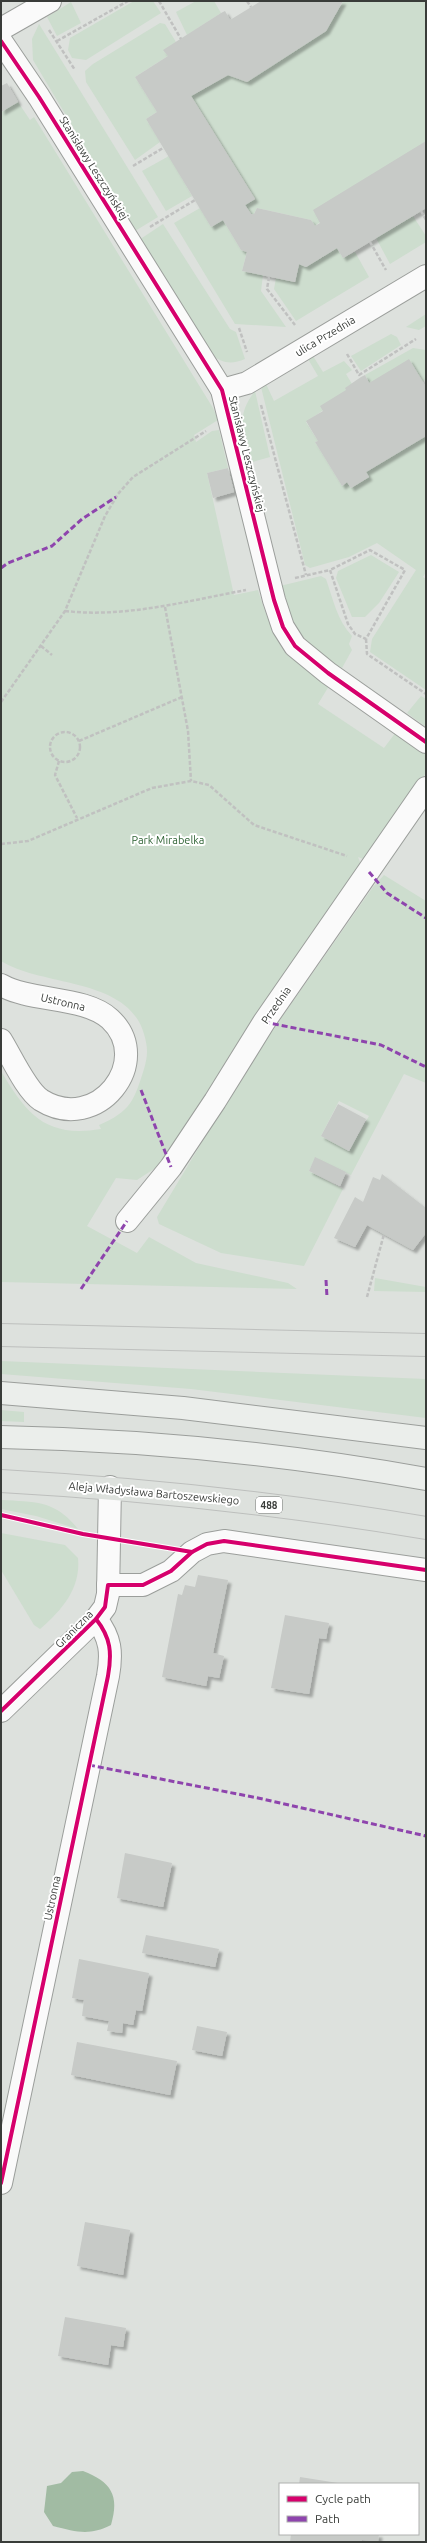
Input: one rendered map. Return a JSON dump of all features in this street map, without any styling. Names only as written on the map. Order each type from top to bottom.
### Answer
[{"type":"main road","points":[[1,1335],[426,1345]]},
{"type":"main road","points":[[1,1393],[183,1408],[426,1438]]},
{"type":"main road","points":[[1,1437],[186,1448],[325,1463],[426,1479]]},
{"type":"main road","name":"Aleja Władysława Bartoszewskiego","points":[[1,1481],[110,1488],[266,1504],[426,1528]]},
{"type":"street","points":[[1,29],[43,5]]},
{"type":"street","name":"Stanisławy Leszczyńskiej","points":[[1,41],[39,96],[222,390],[270,585],[283,627],[295,646],[328,673],[426,742]]},
{"type":"street","name":"ulica Przednia","points":[[222,390],[247,383],[426,276]]},
{"type":"street","name":"Przednia","points":[[127,1221],[171,1167],[215,1101],[264,1022],[373,867],[426,788]]},
{"type":"street","name":"Ustronna","points":[[1,985],[32,996],[88,1007],[110,1018],[121,1034],[125,1050],[124,1069],[116,1086],[102,1101],[82,1109],[58,1108],[40,1099],[29,1086],[1,1040]]},
{"type":"street","name":"Graniczna","points":[[1,1710],[96,1620],[105,1607],[108,1585],[110,1488]]},
{"type":"street","points":[[108,1585],[143,1585],[171,1571],[192,1552],[207,1544],[224,1541],[426,1570]]},
{"type":"street","name":"Ustronna","points":[[1,2183],[108,1676],[110,1645],[105,1630],[96,1620]]},
{"type":"path","points":[[56,41],[128,1]]},
{"type":"path","points":[[159,1],[181,38]]},
{"type":"path","points":[[247,1],[251,7]]},
{"type":"path","points":[[43,5],[56,41],[75,70]]},
{"type":"path","points":[[133,166],[164,148]]},
{"type":"path","points":[[129,240],[195,200]]},
{"type":"path","points":[[421,211],[426,220]]},
{"type":"path","points":[[370,242],[388,274]]},
{"type":"path","points":[[269,277],[267,289],[293,323],[300,329]]},
{"type":"path","points":[[239,328],[256,377],[306,575]]},
{"type":"path","points":[[359,374],[416,339]]},
{"type":"path","points":[[355,368],[361,377]]},
{"type":"path","points":[[1,702],[65,611],[105,516],[133,476],[229,417]]},
{"type":"path","points":[[65,611],[130,610],[165,607],[270,585],[330,570],[370,550],[405,570],[366,639],[366,654],[426,694]]},
{"type":"path","points":[[330,570],[348,624],[354,634],[366,639]]},
{"type":"path","points":[[165,607],[188,731],[191,781]]},
{"type":"path","points":[[41,646],[52,655]]},
{"type":"path","points":[[79,741],[182,696]]},
{"type":"path","points":[[66,732],[72,733],[79,741],[80,751],[74,759],[65,763],[52,756],[49,747],[56,734],[66,732]]},
{"type":"path","points":[[59,761],[55,775],[77,818]]},
{"type":"path","points":[[1,844],[28,841],[77,818],[152,788],[191,781],[209,784],[254,825],[359,860],[373,867]]},
{"type":"path","points":[[366,1298],[384,1234]]},
{"type":"green space","points":[[134,1],[153,1],[161,13],[86,60],[72,58],[68,50],[70,38]]},
{"type":"green space","points":[[196,1],[214,1],[221,13],[187,35],[176,12]]},
{"type":"green space","points":[[343,1],[426,1],[426,141],[315,226],[311,220],[257,208],[254,214],[251,214],[245,205],[255,199],[191,96],[228,75],[247,81],[326,31]]},
{"type":"green space","points":[[71,2],[81,23],[57,36],[47,17]]},
{"type":"green space","points":[[160,23],[165,24],[176,42],[164,50],[168,56],[135,77],[157,112],[146,119],[160,142],[135,160],[86,82],[85,71],[93,64]]},
{"type":"green space","points":[[39,24],[158,217],[135,231],[33,60],[32,39]]},
{"type":"green space","name":"Park Mirabelka","points":[[18,102],[30,120],[34,117],[213,408],[218,420],[194,435],[196,442],[212,431],[219,430],[228,468],[207,473],[234,595],[258,590],[270,623],[283,646],[302,666],[329,686],[318,704],[384,748],[396,732],[425,754],[426,772],[421,782],[366,860],[358,857],[361,865],[160,1165],[137,1180],[116,1178],[87,1226],[137,1253],[149,1237],[196,1263],[288,1283],[297,1289],[1,1282],[1,1071],[20,1100],[40,1120],[52,1126],[66,1130],[82,1131],[101,1129],[99,1125],[118,1115],[130,1104],[144,1069],[147,1052],[144,1034],[135,1016],[121,1002],[103,993],[18,969],[1,961],[1,112]]},
{"type":"green space","points":[[169,156],[192,196],[166,211],[142,171]]},
{"type":"green space","points":[[200,208],[211,227],[223,220],[241,250],[247,252],[242,271],[263,275],[261,291],[286,327],[235,324],[174,223]]},
{"type":"green space","points":[[413,216],[426,236],[426,242],[390,264],[376,238]]},
{"type":"green space","points":[[163,224],[230,329],[236,332],[245,359],[235,362],[227,362],[210,354],[139,240]]},
{"type":"green space","points":[[337,248],[343,258],[355,252],[369,277],[296,321],[274,289],[276,278],[295,282],[299,264],[306,267]]},
{"type":"green space","points":[[426,314],[426,326],[419,330],[406,327]]},
{"type":"green space","points":[[391,334],[397,337],[401,345],[361,371],[351,356]]},
{"type":"green space","points":[[413,348],[426,350],[426,379],[422,382],[369,383],[365,375]]},
{"type":"green space","points":[[313,356],[323,372],[344,361],[352,370],[346,374],[352,384],[342,395],[319,414],[306,422],[318,441],[315,442],[342,486],[347,482],[351,488],[369,477],[366,472],[426,436],[426,572],[423,577],[426,579],[426,690],[370,652],[372,639],[416,570],[377,543],[349,557],[310,568],[305,565],[261,387],[266,384],[274,401],[318,376],[308,359]]},
{"type":"green space","points":[[255,391],[270,457],[249,463],[242,426],[245,409]]},
{"type":"green space","points":[[371,555],[399,572],[379,603],[365,617],[352,617],[336,578],[338,571]]},
{"type":"green space","points":[[321,576],[326,579],[339,616],[352,636],[349,644],[352,650],[342,668],[317,652],[301,634],[295,625],[280,586]]},
{"type":"green space","points":[[421,696],[426,699],[426,727],[407,713]]},
{"type":"green space","points":[[384,875],[426,901],[426,1083],[404,1074],[351,1175],[315,1158],[309,1171],[343,1189],[304,1266],[221,1253],[159,1224],[157,1217],[249,1064],[373,887]],"holes":[[[339,1101],[369,1116],[349,1151],[321,1136]]]},
{"type":"green space","points":[[375,1278],[426,1287],[426,1292],[374,1291]]},
{"type":"green space","points":[[1,1361],[426,1379],[426,1418],[191,1389],[1,1374]]},
{"type":"green space","points":[[1,1410],[24,1412],[24,1422],[1,1421]]},
{"type":"green space","points":[[1,1500],[25,1501],[44,1504],[61,1513],[78,1529],[36,1516],[1,1509]]},
{"type":"green space","points":[[1,1533],[65,1545],[78,1558],[78,1569],[73,1589],[56,1614],[40,1629],[34,1625],[1,1570]]},
{"type":"shaded area","points":[[83,2471],[93,2475],[107,2485],[111,2491],[114,2505],[114,2515],[111,2525],[89,2532],[69,2530],[53,2526],[44,2512],[47,2486],[61,2483],[72,2472]]},
{"type":"building","points":[[261,1],[343,1],[326,31],[247,82],[228,75],[191,96],[255,199],[245,205],[251,214],[254,214],[257,208],[311,220],[315,226],[320,223],[313,210],[426,141],[426,208],[343,258],[337,248],[306,267],[299,264],[295,282],[242,271],[247,252],[241,250],[223,220],[211,227],[146,119],[157,112],[135,77],[168,56],[163,50],[221,13],[225,11],[230,20]]},
{"type":"building","points":[[7,83],[18,102],[1,112],[1,86]]},
{"type":"building","points":[[409,359],[426,387],[426,436],[366,472],[369,477],[351,488],[347,482],[342,486],[315,442],[318,441],[306,421],[323,411],[320,406],[346,390],[345,388],[361,377],[365,375],[369,383]]},
{"type":"building","points":[[228,468],[234,492],[213,498],[207,473]]},
{"type":"building","points":[[338,1104],[366,1119],[349,1151],[321,1136]]},
{"type":"building","points":[[315,1157],[346,1172],[340,1186],[309,1171]]},
{"type":"building","points":[[382,1174],[426,1208],[426,1233],[413,1250],[367,1225],[355,1247],[334,1238],[355,1197],[363,1202],[373,1177],[380,1180]]},
{"type":"building","points":[[198,1575],[228,1580],[213,1653],[224,1656],[219,1678],[208,1676],[206,1686],[162,1677],[178,1594],[182,1595],[185,1585],[195,1587]]},
{"type":"building","points":[[285,1615],[329,1623],[326,1639],[319,1638],[309,1694],[271,1688]]},
{"type":"building","points":[[125,1853],[172,1863],[163,1907],[117,1898]]},
{"type":"building","points":[[146,1935],[219,1949],[215,1967],[142,1953]]},
{"type":"building","points":[[79,1959],[149,1973],[142,2011],[136,2010],[133,2025],[123,2023],[122,2033],[107,2031],[109,2021],[82,2016],[84,2000],[72,1998]]},
{"type":"building","points":[[197,2026],[227,2032],[222,2056],[192,2050]]},
{"type":"building","points":[[77,2042],[177,2061],[170,2095],[71,2075]]},
{"type":"building","points":[[85,2222],[130,2230],[123,2275],[77,2266]]},
{"type":"building","points":[[65,2317],[126,2328],[123,2347],[111,2345],[108,2365],[58,2356]]},
{"type":"building","points":[[300,2477],[338,2483],[299,2483]]},
{"type":"building","points":[[291,2535],[379,2535],[378,2542],[362,2540],[362,2542],[290,2542]]},
{"type":"marked path","points":[[1,568],[8,563],[52,546],[82,519],[116,497]]},
{"type":"marked path","points":[[369,872],[387,893],[426,918]]},
{"type":"marked path","points":[[264,1022],[381,1045],[426,1067]]},
{"type":"marked path","points":[[141,1090],[171,1167]]},
{"type":"marked path","points":[[81,1289],[127,1221]]},
{"type":"marked path","points":[[326,1280],[327,1297]]},
{"type":"marked path","points":[[89,1765],[258,1798],[426,1836]]},
{"type":"cycle path","points":[[1,41],[39,97],[222,390],[274,600],[283,627],[295,646],[328,673],[426,742]]},
{"type":"cycle path","points":[[1,1515],[83,1534],[192,1552]]},
{"type":"cycle path","points":[[1,1711],[96,1619],[105,1607],[108,1585],[143,1585],[171,1571],[192,1552],[207,1544],[224,1541],[426,1570]]},
{"type":"cycle path","points":[[1,2183],[108,1676],[110,1660],[109,1646],[105,1633],[96,1619]]}]
